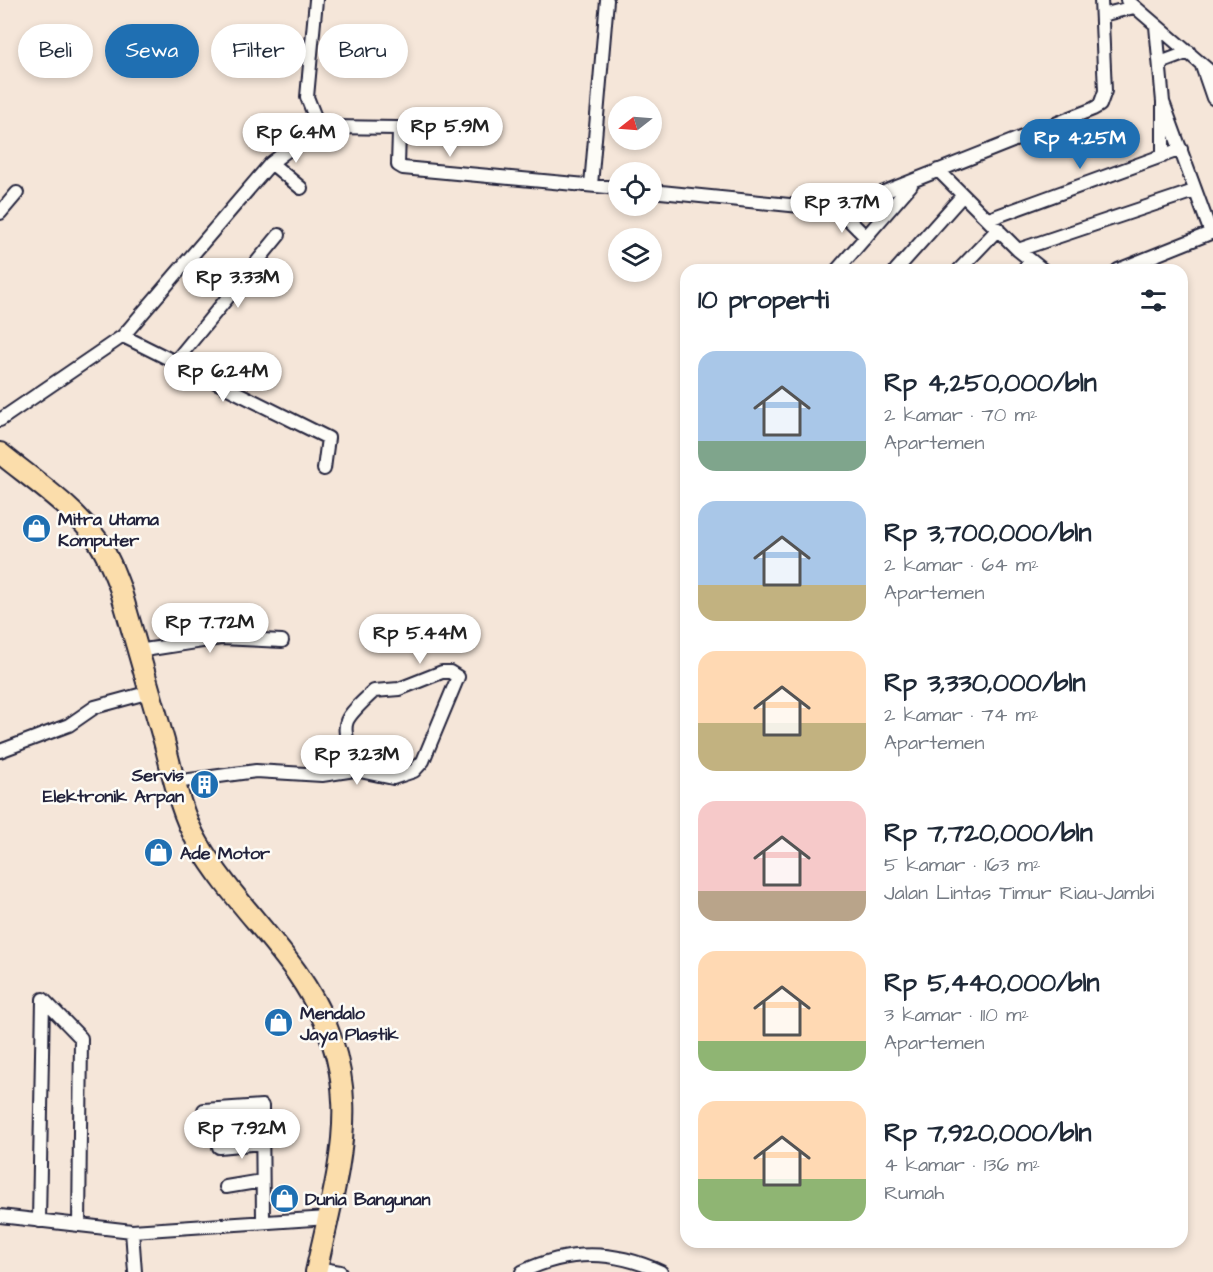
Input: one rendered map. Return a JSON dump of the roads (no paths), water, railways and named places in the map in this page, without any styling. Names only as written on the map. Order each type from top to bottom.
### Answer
[{"type":"highway","points":[[0,453],[73,514],[97,541],[120,588],[187,821],[198,843],[297,973],[324,1016],[338,1055],[345,1098],[341,1151],[317,1270]]},
{"type":"street","points":[[316,0],[307,97],[320,130]]},
{"type":"street","points":[[591,185],[608,0]]},
{"type":"street","points":[[662,192],[839,210],[913,183],[938,170],[1100,105],[1105,91],[1101,0]]},
{"type":"street","points":[[1102,15],[1131,3],[1213,74]]},
{"type":"street","points":[[1156,26],[1163,102],[1163,156]]},
{"type":"street","points":[[1160,63],[1189,52]]},
{"type":"street","points":[[1200,62],[1213,98]]},
{"type":"street","points":[[1133,264],[1212,232],[1194,191],[1163,102]]},
{"type":"street","points":[[0,420],[123,336],[271,163],[320,130],[338,126],[397,128],[399,133],[398,165],[403,168],[608,187]]},
{"type":"street","points":[[963,264],[993,224],[1181,149]]},
{"type":"street","points":[[271,163],[301,188]]},
{"type":"street","points":[[938,170],[1018,250],[1026,264]]},
{"type":"street","points":[[842,264],[913,183]]},
{"type":"street","points":[[1018,250],[1194,191]]},
{"type":"street","points":[[0,213],[17,193]]},
{"type":"street","points":[[901,264],[963,195]]},
{"type":"street","points":[[839,210],[866,237]]},
{"type":"street","points":[[174,363],[279,235]]},
{"type":"street","points":[[123,336],[328,438],[324,469]]},
{"type":"street","points":[[138,651],[221,638],[282,641]]},
{"type":"street","points":[[175,782],[256,771],[322,775],[355,770],[393,778],[404,776],[418,768],[458,677],[450,672],[442,672],[399,689],[374,690],[349,714],[345,723],[355,770]]},
{"type":"street","points":[[0,752],[69,725],[95,707],[150,692]]},
{"type":"street","points":[[39,1221],[43,999],[81,1038],[79,1225]]},
{"type":"street","points":[[204,1110],[260,1105],[263,1110],[263,1221]]},
{"type":"street","points":[[219,1147],[262,1143]]},
{"type":"street","points":[[226,1187],[262,1181]]},
{"type":"street","points":[[0,1216],[132,1231],[328,1218]]},
{"type":"street","points":[[132,1231],[135,1272]]},
{"type":"street","points":[[522,1272],[544,1261],[606,1254],[636,1260],[661,1272]]},
{"type":"street","points":[[317,1270],[340,1272]]},
{"type":"place","name":"Mitra Utama Komputer","points":[[37,529]]},
{"type":"place","name":"Servis Elektronik Arpan","points":[[205,785]]},
{"type":"place","name":"Ade Motor","points":[[159,853]]},
{"type":"place","name":"Mendalo Jaya Plastik","points":[[279,1023]]},
{"type":"place","name":"Dunia Bangunan","points":[[284,1199]]}]
